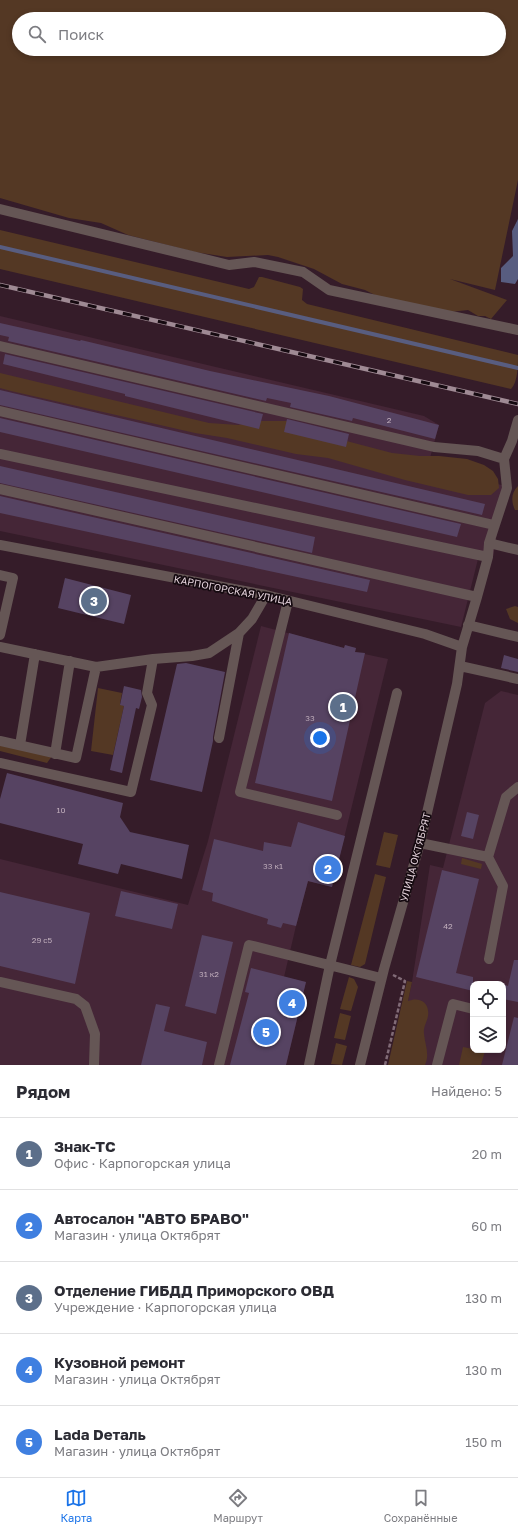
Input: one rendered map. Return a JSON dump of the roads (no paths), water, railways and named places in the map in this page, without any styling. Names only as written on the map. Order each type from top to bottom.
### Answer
[{"type":"street","points":[[0,209],[229,265],[254,262],[303,272],[329,290],[518,330]]},
{"type":"street","points":[[0,346],[434,447],[478,451],[504,459],[518,420]]},
{"type":"street","points":[[0,411],[494,525]]},
{"type":"street","points":[[0,454],[488,557]]},
{"type":"street","name":"УЛИЦА ОКТЯБРЯТ","points":[[360,1065],[382,974],[420,843],[457,684],[462,647],[488,557],[489,543],[494,525],[507,488],[504,459]]},
{"type":"street","points":[[0,489],[477,597]]},
{"type":"street","points":[[489,543],[518,550]]},
{"type":"street","name":"КАРПОГОРСКАЯ УЛИЦА","points":[[0,545],[266,595],[425,634],[462,647]]},
{"type":"street","points":[[0,575],[13,578],[0,634]]},
{"type":"street","points":[[0,647],[96,667],[209,653],[239,633],[252,618],[266,595]]},
{"type":"street","points":[[288,601],[240,792],[337,815]]},
{"type":"street","points":[[468,625],[518,637]]},
{"type":"street","points":[[219,738],[239,633]]},
{"type":"street","points":[[20,746],[35,654]]},
{"type":"street","points":[[0,763],[131,792],[152,705],[147,693],[153,659]]},
{"type":"street","points":[[56,754],[70,662]]},
{"type":"street","points":[[460,666],[518,679]]},
{"type":"street","points":[[0,741],[76,758],[96,667]]},
{"type":"street","points":[[309,1065],[330,965],[398,693]]},
{"type":"street","points":[[489,959],[503,886],[488,857],[506,797],[518,787]]},
{"type":"street","points":[[420,843],[488,857]]},
{"type":"street","points":[[219,1065],[249,945],[330,965],[382,974]]},
{"type":"street","points":[[0,982],[76,999],[85,1006],[95,1034],[94,1065]]},
{"type":"street","points":[[437,1065],[453,1004],[470,1007]]},
{"type":"water","points":[[518,219],[518,279],[515,284],[501,282],[501,268],[513,256],[512,231]]},
{"type":"waterway","points":[[0,247],[518,368]]},
{"type":"railway","points":[[0,285],[518,404]]},
{"type":"place","name":"Отделение ГИБДД Приморского ОВД","points":[[94,601]]},
{"type":"place","name":"Знак-ТС","points":[[343,707]]},
{"type":"place","name":"Автосалон \"АВТО БРАВО\"","points":[[328,869]]},
{"type":"place","name":"Кузовной ремонт","points":[[292,1003]]},
{"type":"place","name":"Lada Dеталь","points":[[266,1032]]}]
